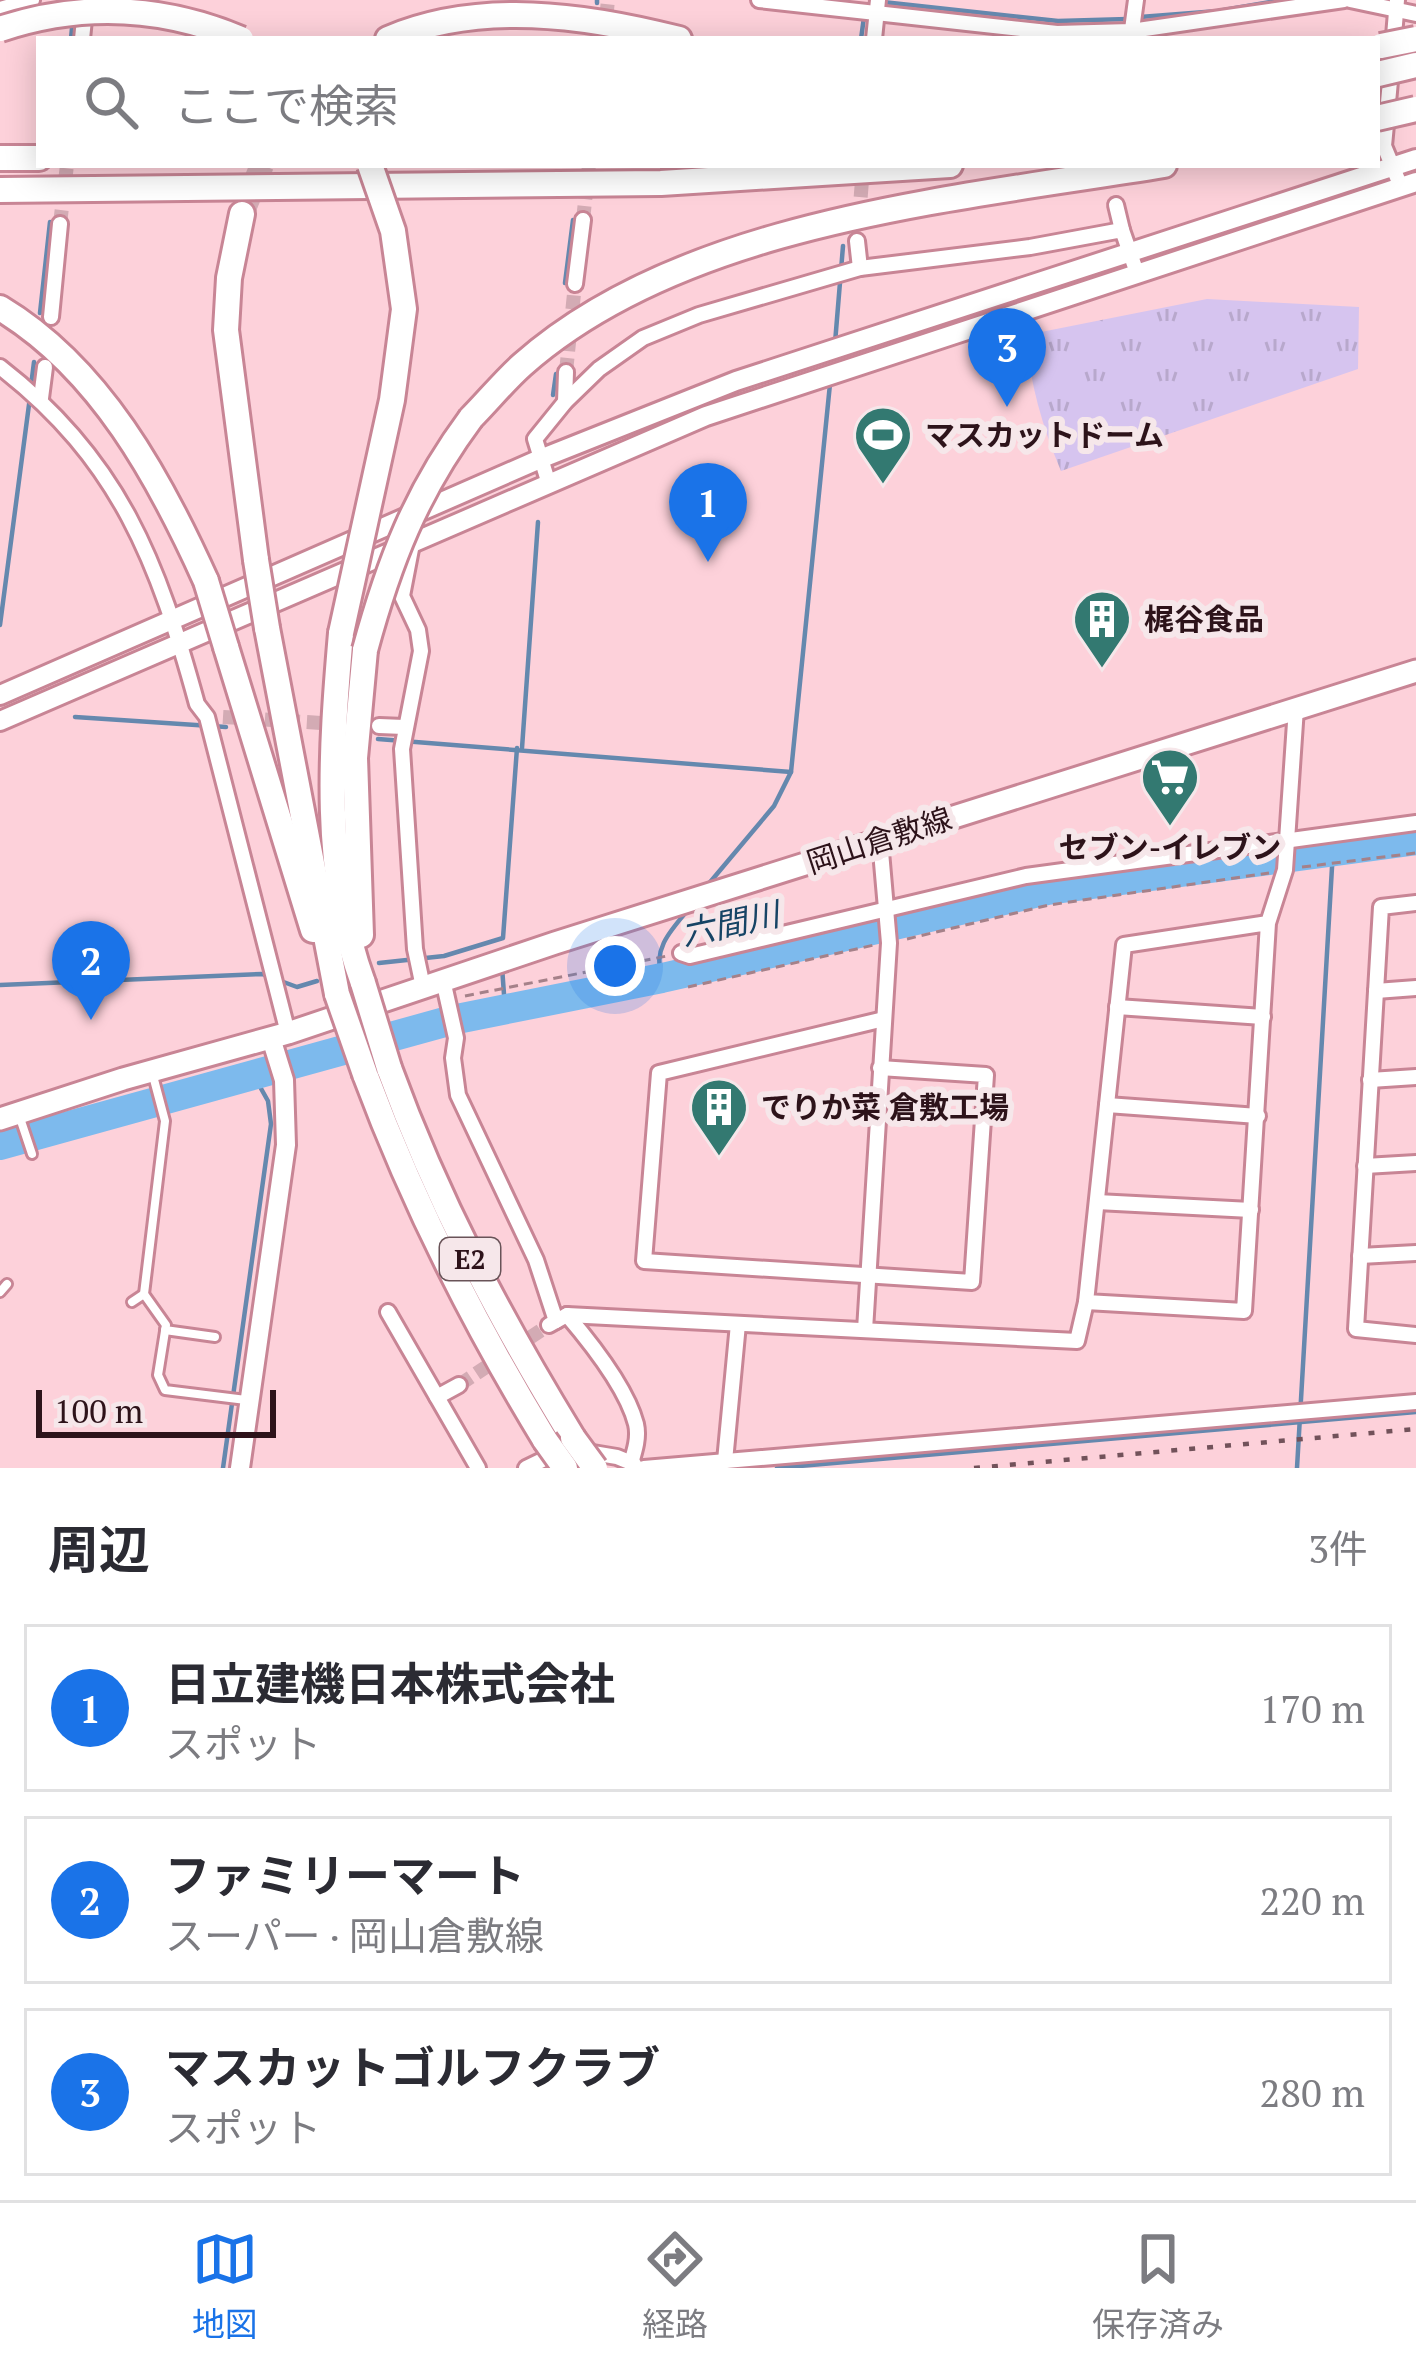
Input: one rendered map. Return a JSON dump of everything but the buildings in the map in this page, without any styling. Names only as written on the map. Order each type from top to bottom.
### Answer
[{"type":"highway","points":[[0,29],[31,19],[95,11],[153,12],[234,36]]},
{"type":"highway","points":[[396,36],[433,21],[485,12],[546,13],[664,36]]},
{"type":"highway","points":[[1380,47],[1416,39]]},
{"type":"highway","points":[[1380,73],[1416,65]]},
{"type":"highway","points":[[1380,103],[1416,94]]},
{"type":"highway","points":[[1380,117],[1416,109]]},
{"type":"highway","points":[[0,158],[36,158]]},
{"type":"highway","points":[[363,983],[348,943],[335,855],[332,754],[341,633],[401,349],[404,309],[393,231],[371,168]]},
{"type":"highway","points":[[0,190],[661,183],[902,168]]},
{"type":"highway","points":[[363,983],[355,777],[365,650],[388,566],[413,510],[471,418],[522,365],[572,328],[621,298],[757,241],[896,209],[1146,168]]},
{"type":"highway","points":[[242,214],[226,330],[267,628],[337,994]]},
{"type":"highway","points":[[0,308],[64,359],[107,407],[177,517],[206,581],[337,994]]},
{"type":"highway","name":"E2","points":[[363,983],[377,1071],[416,1203],[451,1276],[545,1440],[566,1468]]},
{"type":"highway","name":"E2","points":[[337,994],[412,1133],[479,1279],[595,1468]]},
{"type":"main road","name":"岡山倉敷線","points":[[13,1119],[278,1040],[437,988],[503,960],[1416,671]]},
{"type":"street","points":[[0,9],[32,0]]},
{"type":"street","points":[[82,36],[86,0]]},
{"type":"street","points":[[759,0],[1057,33],[1347,0],[1396,6],[1416,14]]},
{"type":"street","points":[[0,721],[706,416],[1409,185],[1391,167],[1384,146],[1396,6]]},
{"type":"street","points":[[0,695],[540,459],[834,347],[1416,159]]},
{"type":"street","points":[[1116,205],[1137,273]]},
{"type":"street","points":[[575,284],[583,220]]},
{"type":"street","points":[[51,317],[59,224]]},
{"type":"street","points":[[548,481],[537,433],[598,369],[643,338],[698,315],[848,271],[1122,230]]},
{"type":"street","points":[[848,271],[857,241]]},
{"type":"street","points":[[0,367],[34,393],[93,456],[152,560],[197,704],[212,715],[212,733],[278,988],[286,1144],[239,1399],[240,1468]]},
{"type":"street","points":[[34,393],[45,367]]},
{"type":"street","points":[[565,402],[566,373]]},
{"type":"street","points":[[412,544],[402,596],[418,630],[421,652],[402,749],[415,949],[437,988],[456,1038],[458,1095],[536,1260],[558,1321],[590,1343],[630,1410],[637,1427],[640,1466]]},
{"type":"street","points":[[1086,1302],[1244,1311],[1268,923],[1285,870],[1296,708]]},
{"type":"street","points":[[379,726],[403,729]]},
{"type":"street","points":[[674,955],[690,956],[1026,876],[1416,823]]},
{"type":"street","points":[[865,1330],[889,941],[880,840]]},
{"type":"street","points":[[1416,903],[1381,907],[1356,1329],[1416,1334]]},
{"type":"street","points":[[558,1321],[738,1324],[1077,1341],[1086,1302],[1124,946],[1268,923]]},
{"type":"street","points":[[1376,991],[1416,988]]},
{"type":"street","points":[[1118,1007],[1263,1017]]},
{"type":"street","points":[[880,1068],[986,1075],[972,1282],[644,1261],[659,1073],[884,1019]]},
{"type":"street","points":[[1370,1080],[1416,1076]]},
{"type":"street","points":[[1107,1105],[1258,1115]]},
{"type":"street","points":[[1365,1166],[1416,1163]]},
{"type":"street","points":[[1097,1202],[1251,1210]]},
{"type":"street","points":[[1360,1256],[1416,1253]]},
{"type":"street","points":[[388,1312],[478,1468]]},
{"type":"street","points":[[725,1461],[738,1324]]},
{"type":"street","points":[[437,1397],[459,1384]]},
{"type":"street","points":[[526,1468],[561,1451],[590,1451],[640,1466],[1416,1402]]},
{"type":"lane","points":[[153,1078],[165,1121],[144,1294],[166,1325],[158,1375],[165,1390],[239,1399]]},
{"type":"lane","points":[[13,1119],[32,1154]]},
{"type":"lane","points":[[132,1302],[144,1294]]},
{"type":"lane","points":[[165,1330],[215,1337]]},
{"type":"path","points":[[688,987],[1049,905],[1416,853]]},
{"type":"path","points":[[437,988],[497,990],[674,955]]},
{"type":"green space","points":[[1207,299],[1359,307],[1358,369],[1061,471],[1038,404],[1026,335]]},
{"type":"waterway","points":[[1140,17],[1282,0]]},
{"type":"waterway","points":[[883,2],[1058,21],[1128,19]]},
{"type":"waterway","points":[[861,36],[864,17]]},
{"type":"waterway","points":[[71,36],[72,28]]},
{"type":"waterway","points":[[565,283],[573,220]]},
{"type":"waterway","points":[[40,313],[50,222]]},
{"type":"waterway","points":[[835,343],[843,246]]},
{"type":"waterway","points":[[31,386],[34,362]]},
{"type":"waterway","points":[[553,395],[556,374]]},
{"type":"waterway","points":[[706,887],[774,806],[791,772],[830,384]]},
{"type":"waterway","points":[[0,625],[30,397]]},
{"type":"waterway","points":[[522,748],[538,522]]},
{"type":"waterway","points":[[75,717],[226,727]]},
{"type":"waterway","points":[[378,739],[791,772]]},
{"type":"waterway","points":[[379,963],[444,956],[503,938],[517,748]]},
{"type":"waterway","name":"六間川","points":[[0,1145],[452,1020],[662,978],[1048,890],[1416,840]]},
{"type":"waterway","points":[[1297,1468],[1333,850]]},
{"type":"waterway","points":[[662,978],[661,950],[688,910]]},
{"type":"waterway","points":[[502,967],[505,1008]]},
{"type":"waterway","points":[[0,985],[262,974],[297,987],[317,981]]},
{"type":"waterway","points":[[223,1468],[271,1124],[268,1101],[254,1076]]},
{"type":"waterway","points":[[777,1468],[1416,1412]]},
{"type":"tunnel","points":[[604,36],[608,0]]},
{"type":"tunnel","points":[[60,224],[67,168]]},
{"type":"tunnel","points":[[242,214],[261,168]]},
{"type":"tunnel","points":[[583,220],[589,168]]},
{"type":"tunnel","points":[[859,218],[863,168]]},
{"type":"tunnel","points":[[566,372],[575,284]]},
{"type":"tunnel","points":[[223,717],[338,724]]},
{"type":"tunnel","points":[[459,1385],[549,1325]]},
{"type":"railway","points":[[974,1468],[1416,1429]]},
{"type":"place","name":"マスカットゴルフクラブ","points":[[1007,407]]},
{"type":"place","name":"マスカットドーム","points":[[883,486]]},
{"type":"place","name":"日立建機日本株式会社","points":[[708,562]]},
{"type":"place","name":"梶谷食品","points":[[1102,670]]},
{"type":"place","name":"セブン-イレブン","points":[[1170,828]]},
{"type":"place","name":"ファミリーマート","points":[[91,1020]]},
{"type":"place","name":"でりか菜 倉敷工場","points":[[719,1158]]}]
